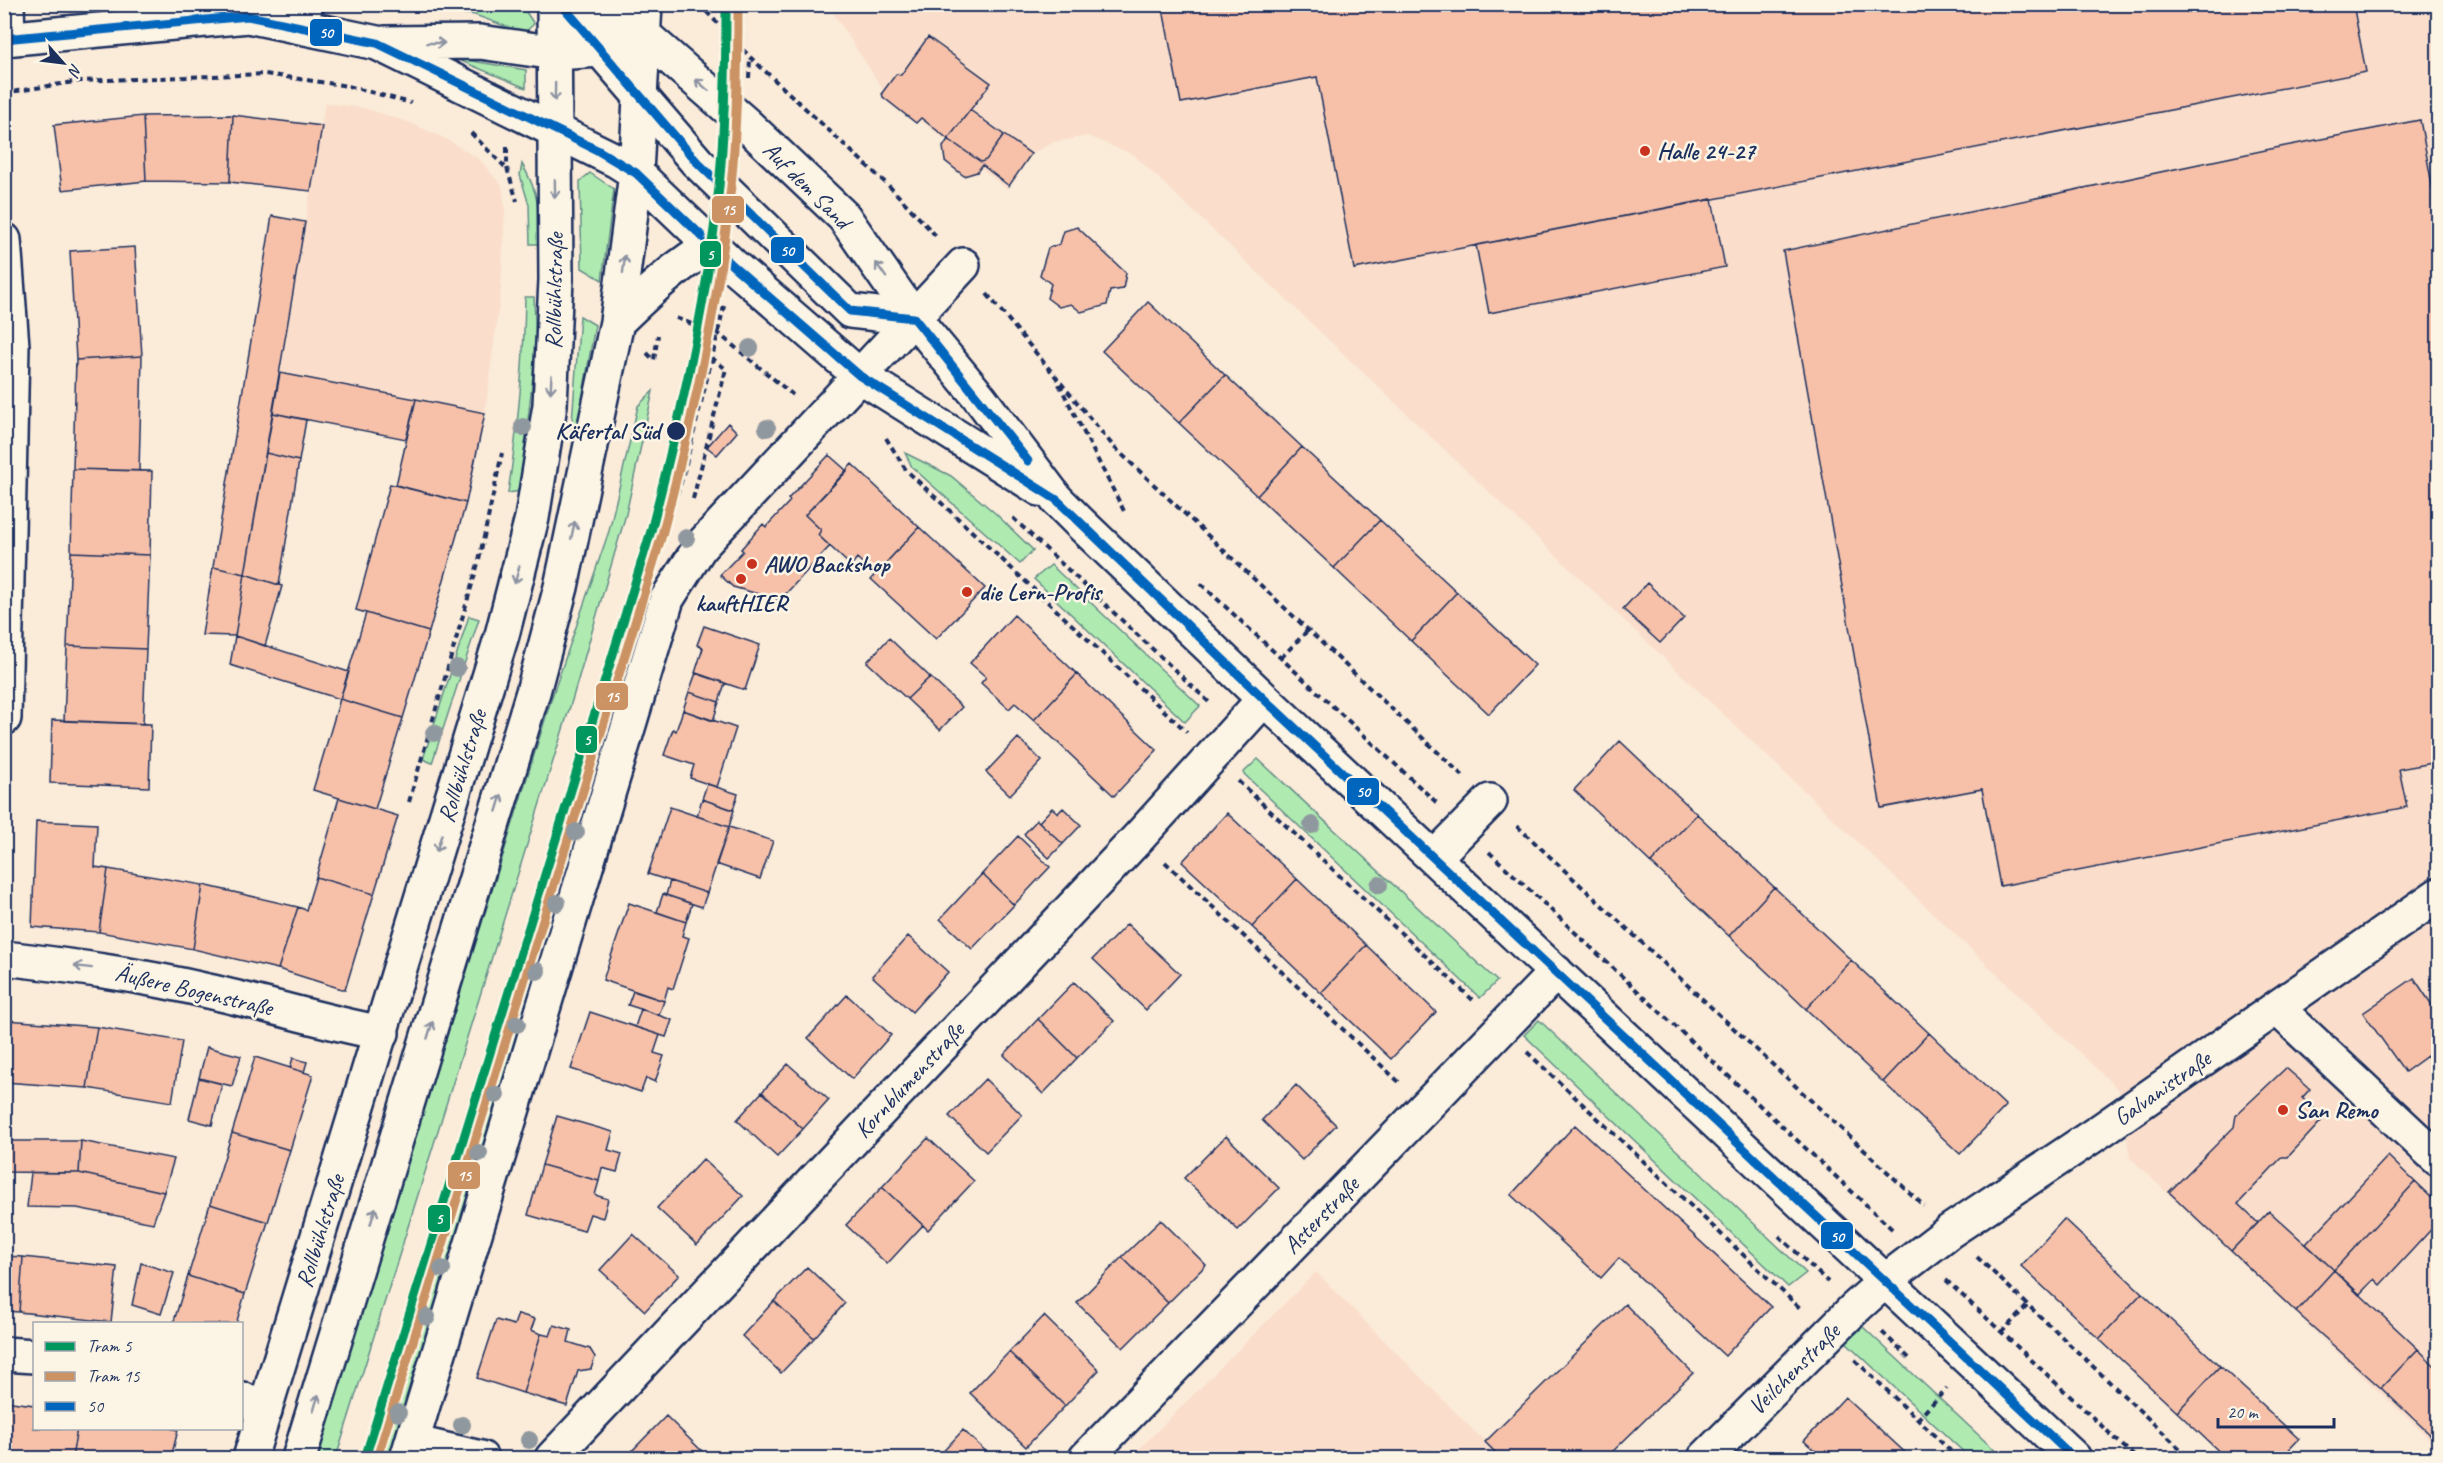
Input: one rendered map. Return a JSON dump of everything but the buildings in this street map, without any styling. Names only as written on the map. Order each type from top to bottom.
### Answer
[{"type":"street","points":[[7,4],[6,39],[248,16],[307,4]]},
{"type":"street","name":"Rollbühlstraße","points":[[250,1458],[253,1405],[382,1032],[502,635],[532,518],[550,405],[556,280],[554,4]]},
{"type":"street","points":[[561,4],[697,162],[850,311],[914,318]]},
{"type":"street","name":"Auf dem Sand","points":[[573,4],[645,20],[746,124],[844,218],[914,318],[980,398],[1057,500],[1264,699],[2074,1458]]},
{"type":"street","points":[[248,16],[377,43],[480,42],[556,52],[600,50],[645,20]]},
{"type":"street","name":"Rollbühlstraße","points":[[299,1458],[533,692],[561,587],[617,322],[636,172],[645,20]]},
{"type":"street","name":"Auf dem Sand","points":[[377,43],[597,150],[636,172],[712,246],[860,376],[1057,500]]},
{"type":"street","points":[[4,240],[12,346],[4,718]]},
{"type":"street","points":[[617,322],[662,279],[686,260],[712,246]]},
{"type":"street","points":[[481,1458],[410,1450],[667,599],[700,547],[963,265]]},
{"type":"street","name":"Kornblumenstraße","points":[[552,1458],[1139,837],[1264,699]]},
{"type":"street","points":[[1434,858],[1490,801]]},
{"type":"street","name":"Galvanistraße","points":[[1885,1281],[1950,1231],[2103,1129],[2439,895]]},
{"type":"street","name":"Äußere Bogenstraße","points":[[4,958],[114,971],[208,991],[344,1026],[382,1032]]},
{"type":"street","name":"Asterstraße","points":[[1086,1458],[1556,972]]},
{"type":"street","points":[[2277,1008],[2439,1159]]},
{"type":"street","name":"Veilchenstraße","points":[[1705,1458],[1828,1334],[1885,1281]]},
{"type":"street","points":[[4,1354],[33,1356]]},
{"type":"path","points":[[699,4],[751,58],[891,189],[963,265],[1114,447],[2190,1458]]},
{"type":"path","points":[[4,93],[80,81],[265,74],[348,86],[413,104]]},
{"type":"path","points":[[470,132],[507,168]]},
{"type":"path","points":[[690,508],[726,369],[712,358],[719,334],[795,397],[828,411]]},
{"type":"path","points":[[1055,375],[1125,514]]},
{"type":"path","points":[[894,440],[885,435],[906,470],[1958,1458]]},
{"type":"path","points":[[408,807],[479,560],[504,446]]},
{"type":"path","points":[[1009,514],[1237,729]]},
{"type":"path","points":[[1194,578],[2136,1458]]},
{"type":"path","points":[[1139,837],[1426,1107]]},
{"type":"path","points":[[1778,1235],[1912,1360]]},
{"type":"path","points":[[1936,1383],[1953,1398]]},
{"type":"shaded area","points":[[828,5],[2438,5],[2438,1447],[2130,1158],[2119,1090],[1134,155],[1088,136],[1054,142],[1031,154],[1007,189],[884,91]]},
{"type":"shaded area","points":[[325,103],[364,108],[411,123],[448,140],[480,160],[502,186],[505,209],[501,288],[485,413],[280,373]]},
{"type":"shaded area","points":[[1316,1272],[1501,1458],[1130,1458]]},
{"type":"green space","points":[[429,5],[490,5],[526,12],[534,24],[524,33],[475,15],[429,8]]},
{"type":"green space","points":[[454,58],[526,70],[526,88]]},
{"type":"green space","points":[[522,164],[537,203],[539,244],[530,244],[529,205],[520,175]]},
{"type":"green space","points":[[590,173],[614,189],[602,280],[582,268],[580,181]]},
{"type":"green space","points":[[525,297],[534,297],[536,348],[520,491],[508,493],[520,395]]},
{"type":"green space","points":[[580,316],[595,325],[576,435],[571,435]]},
{"type":"green space","points":[[653,391],[626,514],[573,697],[336,1458],[316,1458],[553,694],[609,531],[638,406]]},
{"type":"green space","points":[[905,453],[951,476],[995,513],[1033,550],[1020,564],[912,467]]},
{"type":"green space","points":[[1051,565],[1200,706],[1185,722],[1034,579]]},
{"type":"green space","points":[[469,616],[479,619],[432,763],[423,759]]},
{"type":"green space","points":[[1258,759],[1497,981],[1480,998],[1243,773]]},
{"type":"green space","points":[[587,766],[601,772],[389,1458],[378,1458],[456,1200],[526,984]]},
{"type":"green space","points":[[1539,1020],[1806,1273],[1788,1287],[1524,1035]]},
{"type":"green space","points":[[1863,1327],[2003,1458],[1970,1458],[1846,1342]]},
{"type":"tram line","name":"5","points":[[365,1458],[662,489],[700,317],[714,230],[723,141],[726,4]]},
{"type":"tram line","name":"15","points":[[377,1458],[662,535],[673,492],[712,318],[726,230],[736,118],[738,4]]},
{"type":"transit line","name":"50","points":[[561,4],[697,162],[850,311],[914,318],[1028,461]]},
{"type":"transit line","name":"50","points":[[4,39],[248,16],[377,43],[597,150],[636,173],[731,264],[860,376],[1057,500],[1264,699],[2074,1458]]},
{"type":"place","name":"Halle 24-27","points":[[1645,151]]},
{"type":"place","name":"Käfertal Süd","points":[[676,431]]},
{"type":"place","name":"AWO Backshop","points":[[752,564]]},
{"type":"place","name":"kauftHIER","points":[[741,579]]},
{"type":"place","name":"die Lern-Profis","points":[[967,592]]},
{"type":"place","name":"San Remo","points":[[2283,1110]]}]
